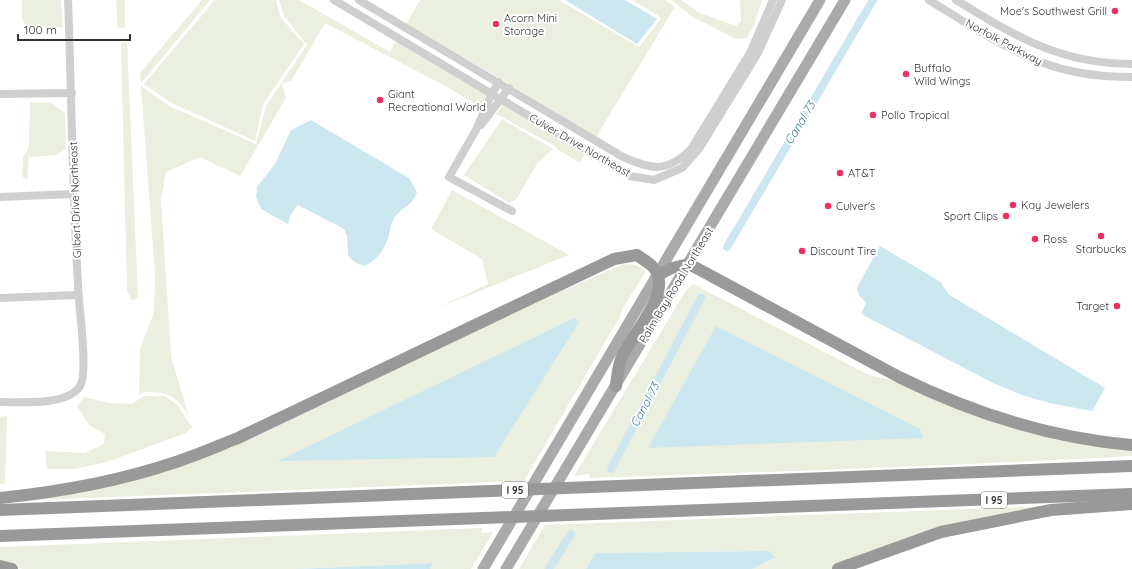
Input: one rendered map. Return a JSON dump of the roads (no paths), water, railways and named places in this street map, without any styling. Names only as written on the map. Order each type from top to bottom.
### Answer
[{"type":"highway","points":[[0,498],[54,491],[118,478],[190,457],[238,438],[614,259],[637,255],[653,266],[658,275],[659,286],[655,301],[621,358],[616,386]]},
{"type":"highway","points":[[658,275],[672,268],[689,264],[899,377],[932,393],[1019,424],[1067,435],[1132,445]]},
{"type":"highway","name":"I 95","points":[[0,510],[1132,466]]},
{"type":"highway","name":"I 95","points":[[0,536],[1132,494]]},
{"type":"highway","points":[[838,569],[919,539],[969,526],[1051,510],[1132,504]]},
{"type":"highway","points":[[0,566],[12,569]]},
{"type":"main road","name":"Palm Bay Road Northeast","points":[[483,569],[820,0]]},
{"type":"main road","name":"Palm Bay Road Northeast","points":[[506,569],[845,0]]},
{"type":"street","name":"Gilbert Drive Northeast","points":[[0,402],[50,401],[72,395],[81,385],[83,367],[78,295],[68,0]]},
{"type":"street","name":"Culver Drive Northeast","points":[[334,0],[630,176],[654,180],[682,168],[699,149],[758,53],[782,0]]},
{"type":"street","name":"Culver Drive Northeast","points":[[358,0],[499,82],[623,157],[644,167],[662,168],[680,160],[691,149],[750,53],[773,0]]},
{"type":"street","name":"Norfolk Parkway","points":[[929,0],[1000,43],[1034,60],[1077,73],[1132,77]]},
{"type":"street","name":"Norfolk Parkway","points":[[956,0],[1008,31],[1041,48],[1080,59],[1113,64],[1132,64]]},
{"type":"street","points":[[499,82],[492,93],[476,130],[449,177],[512,211]]},
{"type":"street","points":[[476,130],[509,88]]},
{"type":"street","points":[[0,94],[72,93]]},
{"type":"street","points":[[0,197],[74,194]]},
{"type":"street","points":[[0,298],[78,295]]},
{"type":"water","points":[[565,0],[625,0],[657,19],[637,44]]},
{"type":"water","points":[[311,120],[409,178],[417,192],[412,201],[398,213],[393,220],[387,241],[381,253],[365,266],[356,263],[348,256],[347,236],[344,229],[298,205],[291,214],[288,224],[261,209],[256,197],[257,187],[275,164],[291,130]]},
{"type":"water","points":[[880,246],[941,282],[948,294],[1105,388],[1092,411],[1049,403],[1022,395],[993,383],[861,314],[866,303],[858,294],[857,287]]},
{"type":"water","points":[[574,318],[579,322],[494,457],[278,461]]},
{"type":"water","points":[[716,326],[920,429],[923,438],[648,448]]},
{"type":"water","points":[[769,551],[775,558],[752,569],[586,569],[595,553]]},
{"type":"water","points":[[433,563],[430,569],[296,569]]},
{"type":"waterway","name":"Canal 73","points":[[727,247],[873,0]]},
{"type":"waterway","name":"Canal 73","points":[[611,469],[701,298]]},
{"type":"waterway","name":"Canal 73","points":[[549,569],[571,534]]},
{"type":"place","name":"Moe's Southwest Grill","points":[[1115,11]]},
{"type":"place","name":"Acorn Mini Storage","points":[[496,24]]},
{"type":"place","name":"Buffalo Wild Wings","points":[[906,74]]},
{"type":"place","name":"Giant Recreational World","points":[[380,100]]},
{"type":"place","name":"Pollo Tropical","points":[[873,115]]},
{"type":"place","name":"AT&T","points":[[840,173]]},
{"type":"place","name":"Kay Jewelers","points":[[1013,205]]},
{"type":"place","name":"Culver's","points":[[828,206]]},
{"type":"place","name":"Sport Clips","points":[[1006,216]]},
{"type":"place","name":"Starbucks","points":[[1101,236]]},
{"type":"place","name":"Ross","points":[[1035,239]]},
{"type":"place","name":"Discount Tire","points":[[802,251]]},
{"type":"place","name":"Target","points":[[1117,306]]}]
